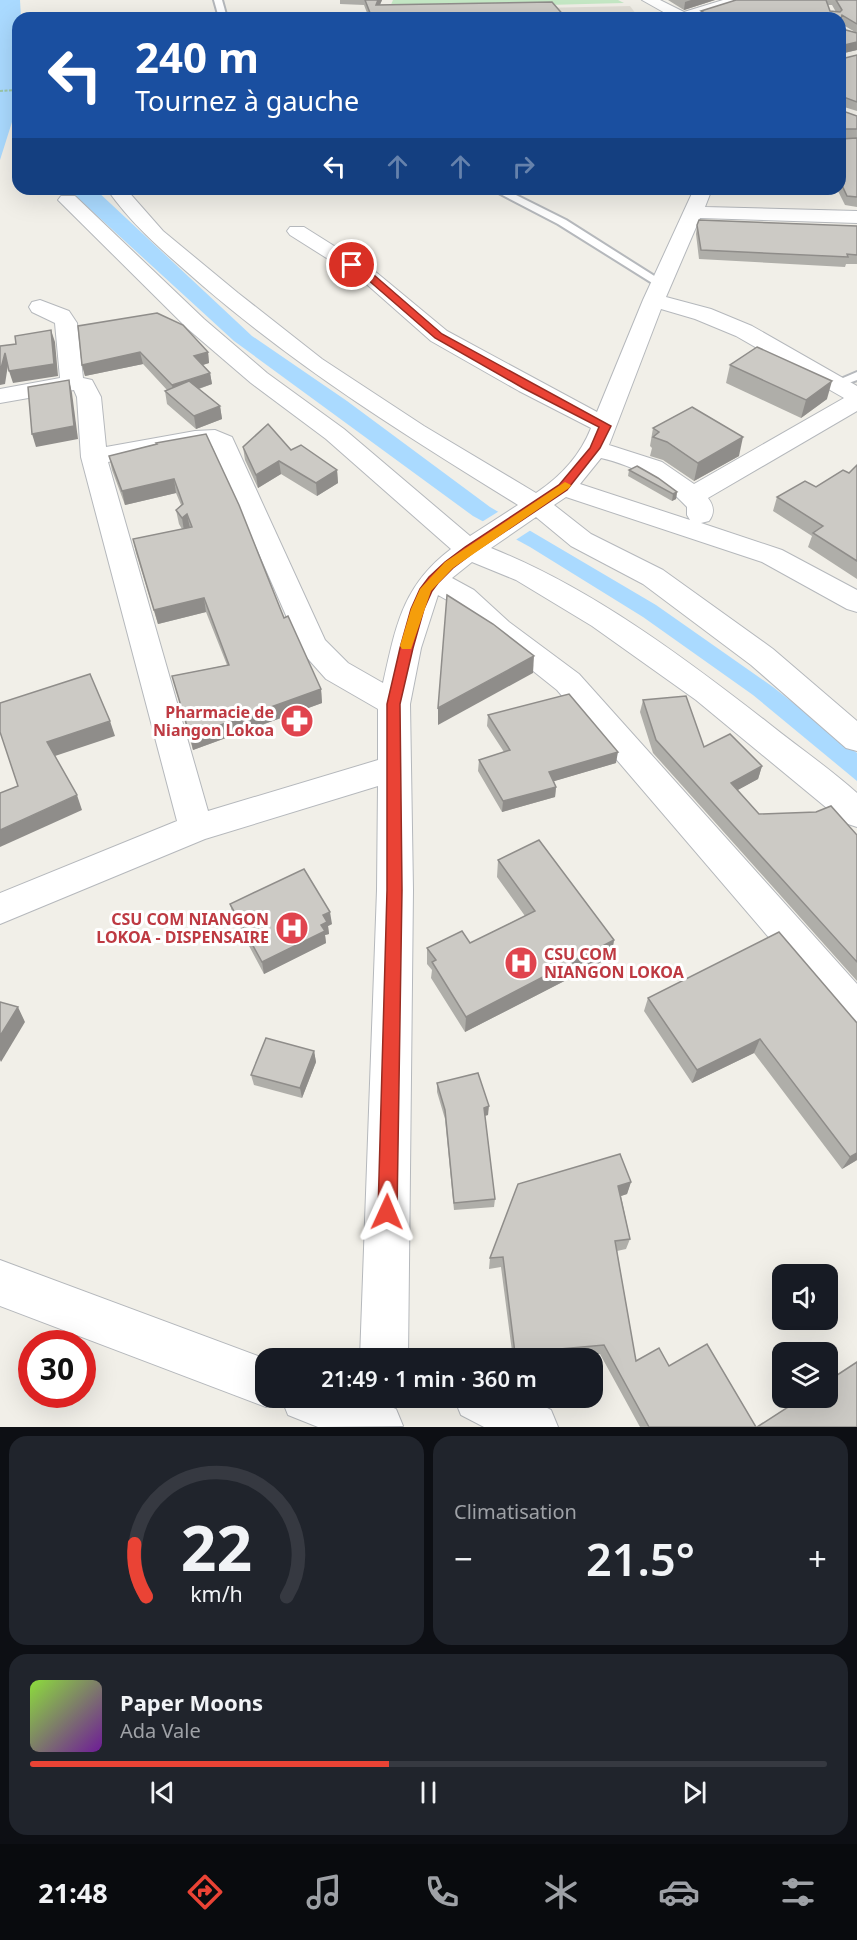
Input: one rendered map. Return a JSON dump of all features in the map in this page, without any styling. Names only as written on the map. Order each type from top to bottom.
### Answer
[{"type":"street","points":[[649,0],[674,12]]},
{"type":"street","points":[[700,12],[738,0]]},
{"type":"street","points":[[128,195],[156,235],[230,298],[314,364],[529,510],[653,577],[762,657],[857,739]]},
{"type":"street","points":[[390,1348],[394,704],[417,609],[426,589],[449,565],[563,487],[600,437],[698,195]]},
{"type":"street","points":[[68,200],[196,324],[259,378],[480,543],[602,619],[707,692],[857,813]]},
{"type":"street","points":[[692,212],[857,217]]},
{"type":"street","points":[[297,231],[370,277],[439,336],[527,386],[600,437],[679,482],[700,505],[700,517],[692,528]]},
{"type":"street","points":[[657,292],[744,332],[857,396]]},
{"type":"street","points":[[40,307],[61,316],[66,323],[72,383]]},
{"type":"street","points":[[0,396],[72,383],[84,386],[89,397],[94,457],[196,828]]},
{"type":"street","points":[[693,496],[857,401]]},
{"type":"street","points":[[94,457],[195,438],[215,437],[223,442],[313,645],[337,671],[394,704]]},
{"type":"street","points":[[563,487],[772,556],[857,602]]},
{"type":"street","points":[[434,580],[464,597],[499,629],[568,682],[857,1012]]},
{"type":"street","points":[[0,909],[196,828],[395,768]]},
{"type":"street","points":[[0,1283],[255,1379]]},
{"type":"street","points":[[344,1408],[380,1417]]},
{"type":"street","points":[[497,1408],[534,1427]]},
{"type":"lane","points":[[508,195],[562,222],[657,292]]},
{"type":"lane","points":[[835,384],[857,376]]},
{"type":"shaded area","points":[[630,6],[634,12],[365,12]]},
{"type":"green space","points":[[393,0],[618,0],[624,3],[389,9]]},
{"type":"water","points":[[0,0],[20,0],[21,12],[12,12],[12,122],[0,160]]},
{"type":"water","points":[[75,195],[101,195],[252,336],[347,401],[490,507],[656,605],[773,687],[857,753],[857,781],[753,695],[643,617],[530,547],[473,516],[234,341]]},
{"type":"pier","points":[[501,510],[534,528],[514,541],[480,523]]},
{"type":"building","points":[[365,0],[378,0],[376,5],[552,2],[561,12],[370,12]]},
{"type":"building","points":[[736,0],[826,0],[830,11],[840,12],[703,12],[701,11]]},
{"type":"building","points":[[836,0],[857,0],[857,24],[846,17],[846,12],[840,12],[842,10]]},
{"type":"building","points":[[846,30],[857,33],[857,42],[846,45]]},
{"type":"building","points":[[857,55],[857,102],[846,98],[846,58]]},
{"type":"building","points":[[846,112],[857,116],[857,129],[846,129]]},
{"type":"building","points":[[857,138],[857,197],[847,196],[846,139]]},
{"type":"building","points":[[699,220],[857,226],[857,255],[847,254],[848,257],[701,250],[697,225]]},
{"type":"building","points":[[157,313],[183,325],[208,352],[194,356],[210,373],[172,385],[140,352],[82,365],[78,326]]},
{"type":"building","points":[[51,330],[54,364],[9,371],[5,353],[0,372],[0,346],[16,344],[15,336]]},
{"type":"building","points":[[757,347],[832,381],[806,400],[730,365]]},
{"type":"building","points":[[69,380],[74,426],[32,434],[28,387]]},
{"type":"building","points":[[189,381],[220,406],[194,416],[165,391]]},
{"type":"building","points":[[692,407],[743,437],[698,463],[667,442],[653,437],[659,432],[653,428]]},
{"type":"building","points":[[268,424],[291,450],[301,445],[337,470],[316,483],[279,461],[256,475],[243,447]]},
{"type":"building","points":[[206,434],[239,505],[284,618],[288,616],[321,689],[190,736],[172,676],[229,665],[204,598],[154,610],[133,539],[192,527],[187,514],[182,518],[176,510],[183,504],[174,479],[122,491],[109,456],[156,443]]},
{"type":"building","points":[[857,465],[857,561],[813,533],[823,526],[777,497],[805,481],[816,487],[843,470],[849,473]]},
{"type":"building","points":[[637,466],[677,492],[673,494],[629,470]]},
{"type":"building","points":[[447,595],[493,624],[534,656],[438,708]]},
{"type":"building","points":[[90,674],[110,721],[47,742],[77,795],[0,830],[0,793],[18,786],[0,732],[0,703]]},
{"type":"building","points":[[569,694],[618,752],[549,772],[556,787],[503,801],[479,760],[510,750],[488,715]]},
{"type":"building","points":[[686,696],[704,747],[730,734],[762,766],[731,783],[759,814],[816,812],[831,806],[857,835],[857,962],[656,740],[643,700]]},
{"type":"building","points":[[539,840],[614,940],[466,1017],[432,962],[436,960],[427,948],[462,931],[470,943],[535,911],[498,860]]},
{"type":"building","points":[[304,869],[330,912],[323,915],[327,922],[321,925],[325,931],[262,962],[230,904]]},
{"type":"building","points":[[779,932],[857,1023],[857,1153],[850,1157],[760,1039],[697,1070],[648,998]]},
{"type":"building","points":[[0,1002],[18,1007],[0,1036]]},
{"type":"building","points":[[266,1038],[314,1051],[300,1088],[251,1075]]},
{"type":"building","points":[[478,1073],[489,1106],[484,1108],[495,1199],[454,1203],[445,1110],[437,1083]]},
{"type":"building","points":[[620,1154],[631,1182],[618,1186],[630,1239],[615,1241],[636,1361],[659,1348],[669,1366],[707,1344],[756,1427],[649,1427],[604,1345],[571,1348],[514,1348],[503,1257],[490,1258],[518,1184]]},
{"type":"building","points":[[857,1362],[857,1427],[757,1427],[786,1408],[838,1408],[838,1374]]},
{"type":"slow traffic","points":[[407,646],[417,609],[426,589],[449,565],[565,485]]},
{"type":"place","name":"Pharmacie de Niangon Lokoa","points":[[297,721]]},
{"type":"place","name":"CSU COM NIANGON LOKOA - DISPENSAIRE","points":[[292,928]]},
{"type":"place","name":"CSU COM NIANGON LOKOA","points":[[521,963]]},
{"type":"route","points":[[352,265],[370,277],[439,336],[527,386],[605,426],[595,448],[563,487],[469,550],[434,580],[426,589],[417,609],[406,648],[394,704],[395,890],[387,1212]]}]
